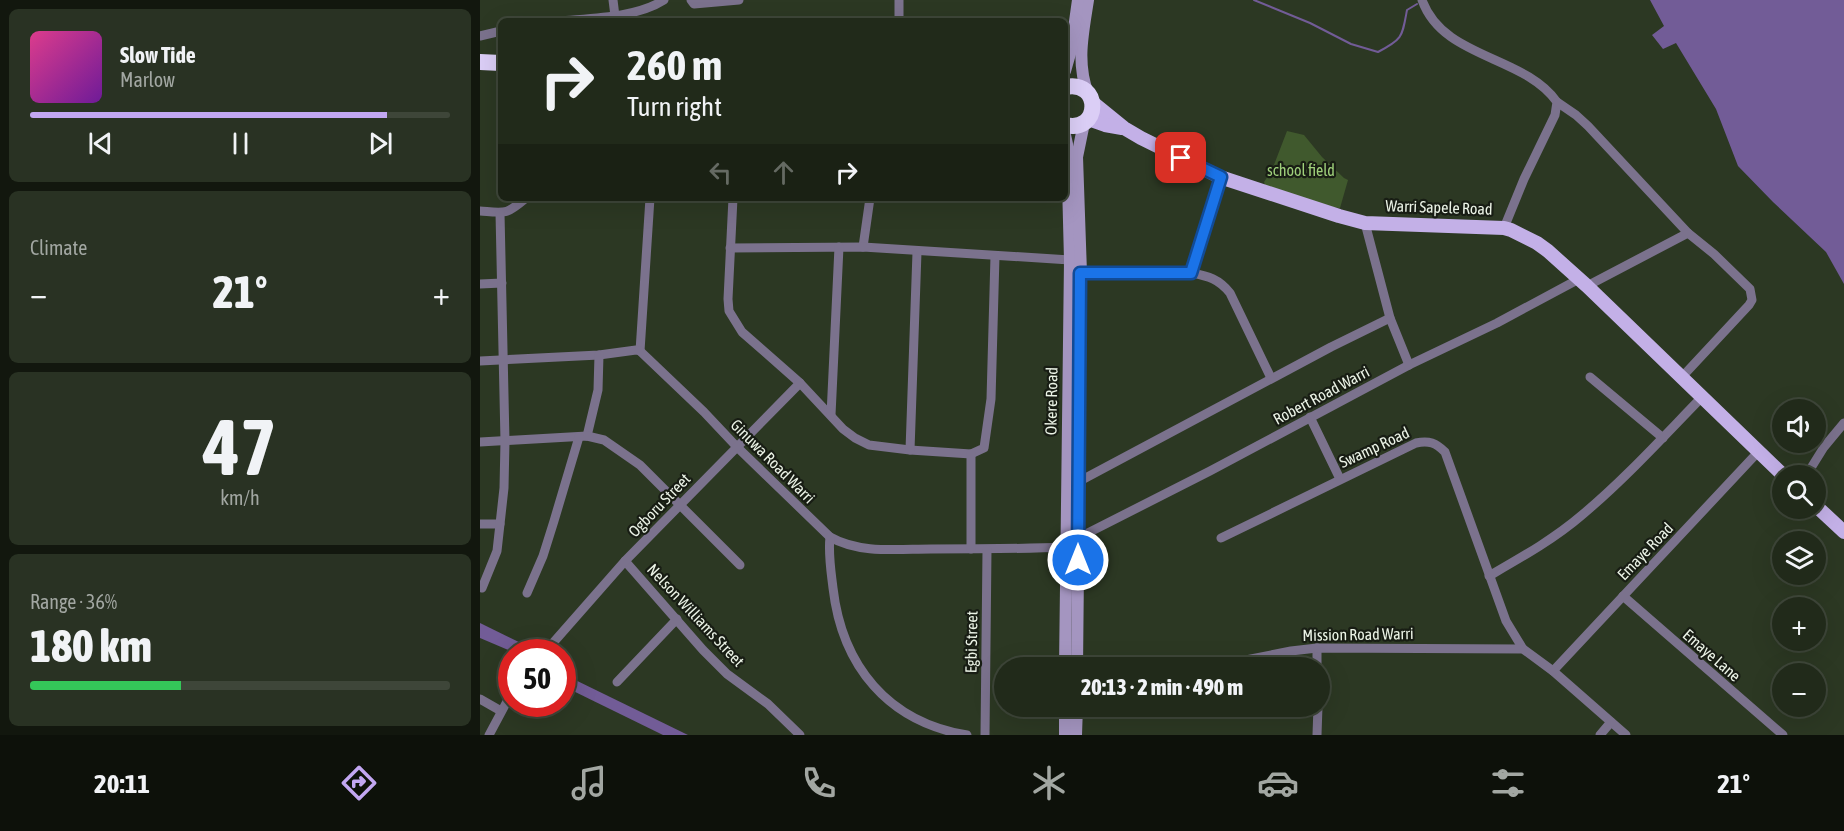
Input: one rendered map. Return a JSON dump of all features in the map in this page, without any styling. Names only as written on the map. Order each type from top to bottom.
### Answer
[{"type":"highway","points":[[480,62],[498,63]]},
{"type":"highway","points":[[1068,87],[1079,87],[1090,98],[1092,111],[1086,121],[1073,127],[1068,126]]},
{"type":"main road","points":[[1068,60],[1078,0]]},
{"type":"main road","points":[[1088,0],[1080,63],[1084,82],[1090,98],[1124,128]]},
{"type":"main road","points":[[1086,121],[1124,128]]},
{"type":"main road","name":"Okere Road","points":[[1077,657],[1080,273],[1077,157],[1086,121]]},
{"type":"main road","name":"Warri Sapele Road","points":[[1124,128],[1221,177],[1365,223],[1512,230],[1537,243],[1583,282],[1773,465]]},
{"type":"main road","name":"Okere Road","points":[[1065,657],[1070,260],[1068,183]]},
{"type":"main road","points":[[1826,515],[1844,532]]},
{"type":"main road","points":[[1065,717],[1065,735]]},
{"type":"main road","points":[[1077,717],[1077,735]]},
{"type":"street","points":[[613,0],[615,15]]},
{"type":"street","points":[[587,18],[641,9],[664,0]]},
{"type":"street","points":[[691,0],[694,4],[739,0]]},
{"type":"street","points":[[899,0],[899,18]]},
{"type":"street","points":[[1422,0],[1429,15],[1451,37],[1520,72],[1576,116],[1688,233],[1714,254],[1750,289],[1752,300],[1749,305],[1681,378]]},
{"type":"street","points":[[480,36],[498,32]]},
{"type":"street","points":[[1504,228],[1524,179],[1556,115],[1557,102]]},
{"type":"street","points":[[1191,273],[1221,177]]},
{"type":"street","points":[[480,211],[500,213],[512,211],[523,201]]},
{"type":"street","points":[[480,361],[640,351],[650,201]]},
{"type":"street","points":[[733,201],[728,299],[732,319],[742,332],[800,383],[843,429],[869,445],[971,454],[980,451],[986,444],[991,399],[995,256]]},
{"type":"street","points":[[863,248],[870,201]]},
{"type":"street","points":[[483,588],[497,551],[504,488],[504,360],[500,213]]},
{"type":"street","points":[[1365,223],[1390,318],[1409,365]]},
{"type":"street","name":"Robert Road Warri","points":[[1078,538],[1409,365],[1688,233]]},
{"type":"street","points":[[730,248],[839,247],[1070,260]]},
{"type":"street","points":[[831,415],[839,247]]},
{"type":"street","points":[[910,450],[917,252]]},
{"type":"street","points":[[1080,273],[1191,273],[1215,279],[1230,293],[1271,378]]},
{"type":"street","points":[[480,284],[502,283]]},
{"type":"street","points":[[1078,482],[1271,378],[1390,318]]},
{"type":"street","name":"Ginuwa Road Warri","points":[[640,351],[830,537],[841,544],[866,549],[987,550],[1066,547]]},
{"type":"street","points":[[527,593],[543,556],[598,390],[598,355]]},
{"type":"street","points":[[1590,377],[1663,438]]},
{"type":"street","name":"Ogboru Street","points":[[556,639],[625,561],[800,383]]},
{"type":"street","points":[[1489,576],[1537,548],[1582,515],[1663,438],[1702,397]]},
{"type":"street","points":[[1310,417],[1340,479]]},
{"type":"street","points":[[1813,465],[1844,423]]},
{"type":"street","points":[[480,442],[583,436],[604,440],[640,465],[740,565]]},
{"type":"street","name":"Swamp Road","points":[[1221,538],[1416,443],[1424,441],[1436,444],[1445,452],[1489,576],[1518,648],[1553,671],[1626,735]]},
{"type":"street","name":"Emaye Road","points":[[1553,671],[1759,451]]},
{"type":"street","points":[[971,454],[971,549]]},
{"type":"street","points":[[480,524],[500,524]]},
{"type":"street","points":[[830,537],[834,601],[844,638],[862,672],[873,686],[899,709],[934,727],[967,735]]},
{"type":"street","name":"Egbi Street","points":[[986,735],[987,550]]},
{"type":"street","name":"Nelson Williams Street","points":[[625,561],[727,674],[768,704],[800,735]]},
{"type":"street","name":"Emaye Lane","points":[[1623,596],[1783,735]]},
{"type":"street","points":[[617,682],[677,619]]},
{"type":"street","points":[[1317,648],[1317,657]]},
{"type":"street","name":"Mission Road Warri","points":[[1261,657],[1317,648],[1518,648]]},
{"type":"street","points":[[480,699],[498,709]]},
{"type":"street","points":[[489,735],[498,717]]},
{"type":"street","points":[[1317,735],[1318,717]]},
{"type":"street","points":[[1600,735],[1611,722]]},
{"type":"green space","name":"school field","points":[[1287,131],[1304,135],[1322,157],[1348,180],[1340,208],[1329,207],[1265,185],[1264,182],[1272,170]]},
{"type":"shaded area","points":[[1650,0],[1844,0],[1844,284],[1826,252],[1738,166],[1716,109],[1676,43],[1663,49],[1652,35],[1664,26]]},
{"type":"shaded area","points":[[480,623],[513,639],[498,639],[498,646],[480,638]]},
{"type":"shaded area","points":[[576,680],[688,735],[663,735],[576,692]]},
{"type":"waterway","points":[[1254,0],[1310,23],[1351,44],[1378,52],[1397,40],[1402,32],[1407,10],[1417,4]]},
{"type":"route","points":[[1078,560],[1080,273],[1191,273],[1221,177],[1181,158]]}]
